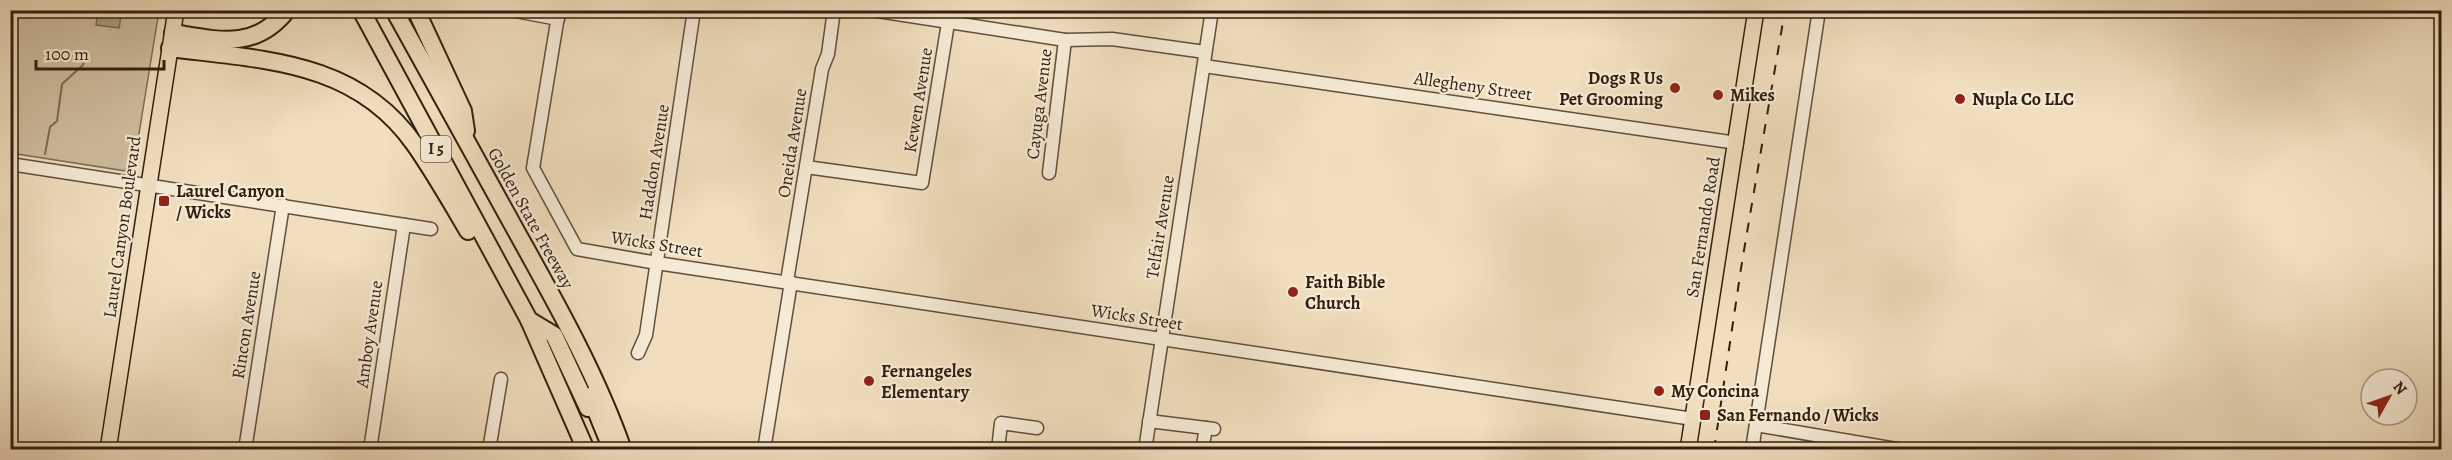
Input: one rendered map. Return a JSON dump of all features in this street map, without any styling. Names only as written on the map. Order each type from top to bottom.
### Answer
[{"type":"highway","points":[[172,40],[241,40],[267,30],[287,10]]},
{"type":"highway","name":"I 5","points":[[361,10],[529,320],[586,450]]},
{"type":"highway","name":"Golden State Freeway","points":[[394,10],[543,280],[612,419],[623,450]]},
{"type":"highway","points":[[416,10],[463,111],[467,144]]},
{"type":"highway","points":[[172,40],[298,66],[336,78],[363,94],[397,123],[415,144],[492,271],[511,288]]},
{"type":"highway","points":[[543,280],[546,306],[594,406],[612,450]]},
{"type":"highway","points":[[529,320],[554,335],[605,450]]},
{"type":"main road","name":"Laurel Canyon Boulevard","points":[[108,450],[176,10]]},
{"type":"main road","name":"San Fernando Road","points":[[1688,450],[1756,10]]},
{"type":"street","points":[[510,10],[558,15]]},
{"type":"street","name":"Haddon Avenue","points":[[638,352],[646,335],[694,10]]},
{"type":"street","name":"Oneida Avenue","points":[[764,450],[806,167],[834,10]]},
{"type":"street","points":[[871,10],[1065,40],[1112,39],[1205,52]]},
{"type":"street","name":"Telfair Avenue","points":[[1145,450],[1212,10]]},
{"type":"street","points":[[1752,450],[1819,10]]},
{"type":"street","name":"Wicks Street","points":[[558,15],[533,168],[576,249],[1693,419]]},
{"type":"street","name":"Kewen Avenue","points":[[806,167],[922,183],[948,23]]},
{"type":"street","name":"Cayuga Avenue","points":[[1049,173],[1065,40]]},
{"type":"street","name":"Allegheny Street","points":[[1204,66],[1737,142]]},
{"type":"street","points":[[10,164],[431,229]]},
{"type":"street","name":"Rincon Avenue","points":[[245,450],[283,205]]},
{"type":"street","name":"Amboy Avenue","points":[[370,450],[404,225]]},
{"type":"street","points":[[489,450],[501,379]]},
{"type":"street","points":[[1149,421],[1210,429],[1202,450]]},
{"type":"street","points":[[998,450],[1001,423],[1037,428]]},
{"type":"street","points":[[1756,425],[1902,450]]},
{"type":"shaded area","points":[[11,11],[159,11],[134,164],[131,168],[126,171],[11,153]]},
{"type":"shaded area","points":[[98,11],[122,11],[119,28],[96,25]]},
{"type":"waterway","points":[[45,154],[50,127],[57,121],[62,84],[83,65],[84,61],[88,61]]},
{"type":"railway","points":[[1714,450],[1742,262],[1785,10]]},
{"type":"place","name":"Dogs R Us Pet Grooming","points":[[1675,88]]},
{"type":"place","name":"Mikes","points":[[1718,95]]},
{"type":"place","name":"Nupla Co LLC","points":[[1960,99]]},
{"type":"place","name":"Laurel Canyon / Wicks","points":[[164,201]]},
{"type":"place","name":"Faith Bible Church","points":[[1293,292]]},
{"type":"place","name":"Fernangeles Elementary","points":[[869,381]]},
{"type":"place","name":"My Concina","points":[[1659,391]]},
{"type":"place","name":"San Fernando / Wicks","points":[[1705,415]]}]
